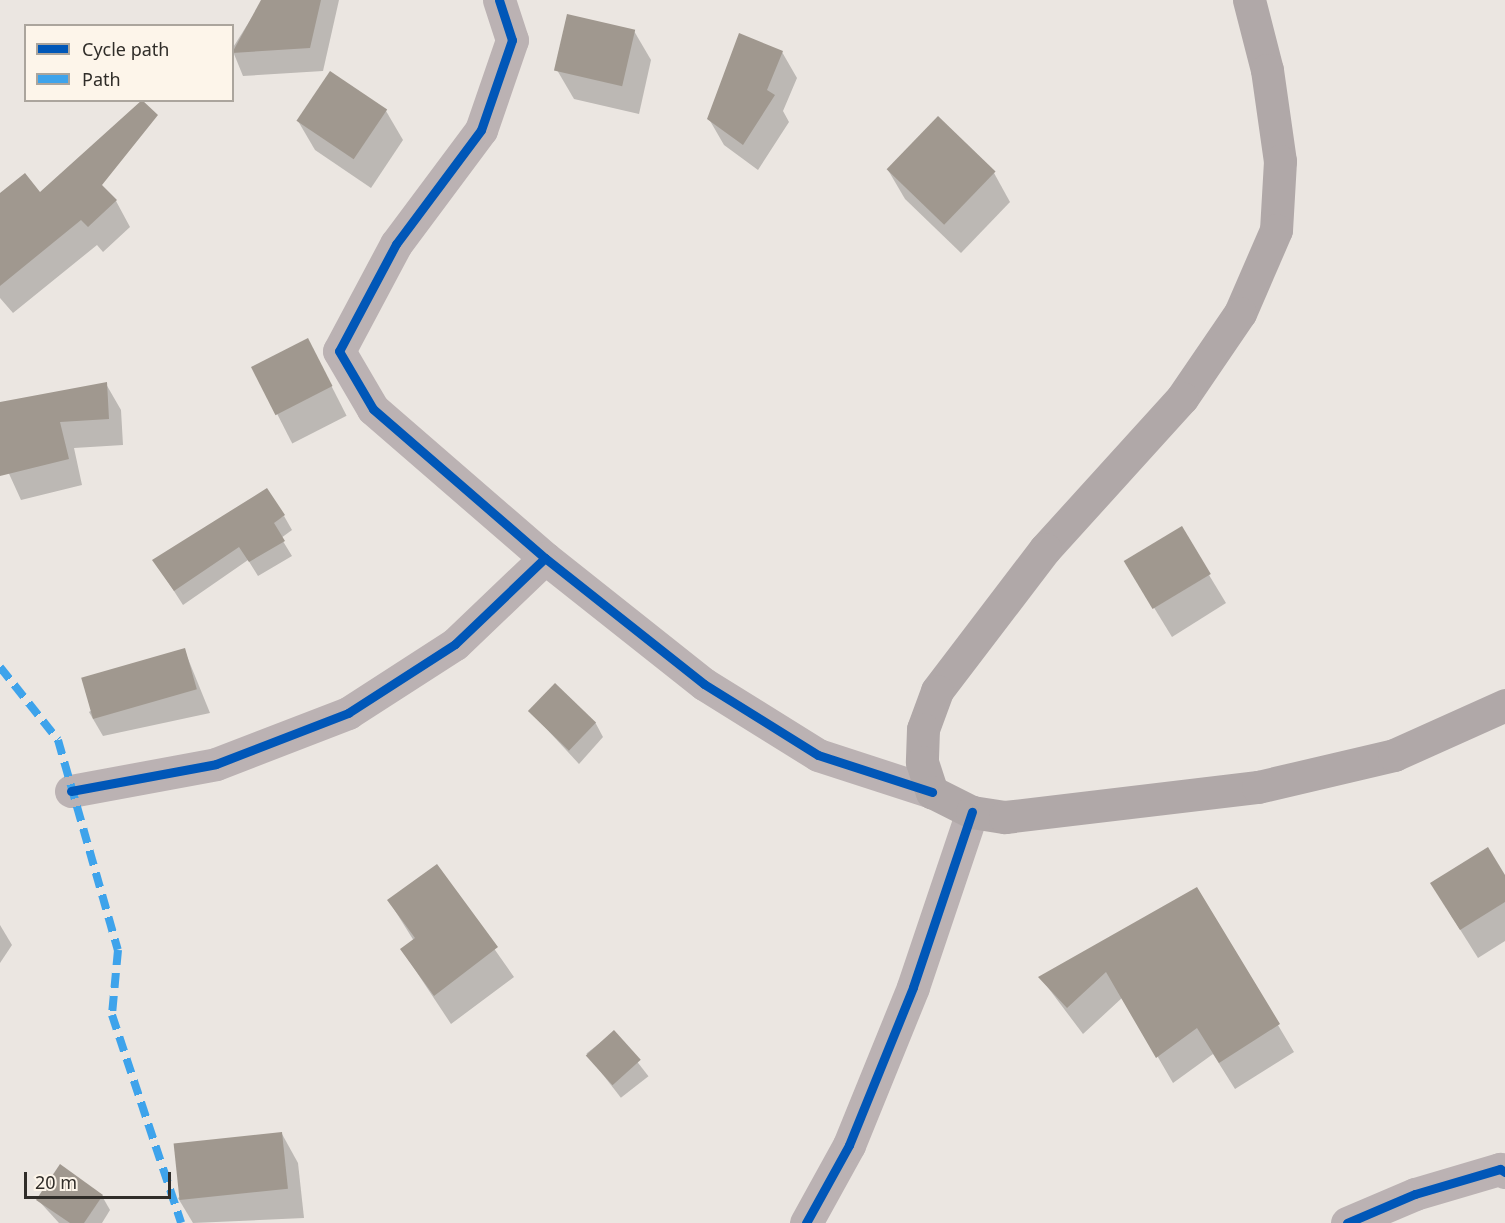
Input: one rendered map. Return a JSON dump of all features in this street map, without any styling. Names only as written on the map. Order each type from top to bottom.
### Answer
[{"type":"main road","points":[[1249,0],[1267,70],[1280,161],[1276,230],[1240,313],[1182,398],[1046,549],[937,691],[923,740],[922,762],[932,792],[972,812],[1057,814],[1258,788],[1394,755],[1505,705]]},
{"type":"street","points":[[499,0],[512,40],[481,130],[396,244],[339,351],[373,409],[545,558],[704,684],[818,755],[932,792]]},
{"type":"street","points":[[71,790],[216,764],[348,713],[455,644],[545,558]]},
{"type":"street","points":[[806,1223],[849,1144],[913,987],[972,812]]},
{"type":"street","points":[[1347,1223],[1415,1194],[1500,1169],[1505,1172]]},
{"type":"building","points":[[261,0],[321,0],[310,48],[234,53]]},
{"type":"building","points":[[567,14],[635,30],[622,86],[554,71]]},
{"type":"building","points":[[739,33],[783,51],[767,90],[775,95],[743,145],[707,119]]},
{"type":"building","points":[[330,71],[387,110],[354,159],[296,121]]},
{"type":"building","points":[[140,102],[144,102],[158,115],[102,185],[117,200],[88,227],[81,220],[0,286],[0,193],[25,173],[40,192]]},
{"type":"building","points":[[938,116],[996,172],[944,225],[887,169]]},
{"type":"building","points":[[308,338],[333,386],[275,415],[251,367]]},
{"type":"building","points":[[107,382],[109,419],[60,422],[69,459],[0,476],[0,402]]},
{"type":"building","points":[[267,488],[285,515],[274,523],[285,541],[249,562],[239,547],[174,591],[152,560]]},
{"type":"building","points":[[1182,526],[1211,574],[1153,609],[1124,561]]},
{"type":"building","points":[[185,648],[197,689],[93,719],[81,678]]},
{"type":"building","points":[[555,683],[596,723],[569,751],[528,711]]},
{"type":"building","points":[[1488,847],[1505,875],[1505,902],[1460,930],[1430,883]]},
{"type":"building","points":[[437,864],[498,947],[434,996],[400,949],[415,938],[387,900]]},
{"type":"building","points":[[1197,887],[1280,1024],[1219,1063],[1197,1028],[1156,1058],[1106,972],[1067,1008],[1038,977]]},
{"type":"building","points":[[614,1030],[641,1060],[613,1085],[586,1055]]},
{"type":"building","points":[[282,1132],[288,1189],[180,1200],[174,1143]]},
{"type":"building","points":[[60,1164],[103,1195],[84,1223],[70,1223],[36,1200]]},
{"type":"marked path","points":[[0,667],[58,740],[118,950],[112,1015],[181,1223]]},
{"type":"cycle path","points":[[499,0],[512,40],[481,130],[396,244],[339,351],[373,409],[545,558],[704,684],[818,755],[932,792]]},
{"type":"cycle path","points":[[71,791],[216,764],[348,713],[455,644],[545,558]]},
{"type":"cycle path","points":[[806,1223],[849,1145],[913,987],[972,812]]},
{"type":"cycle path","points":[[1347,1223],[1415,1194],[1500,1169],[1505,1172]]}]
